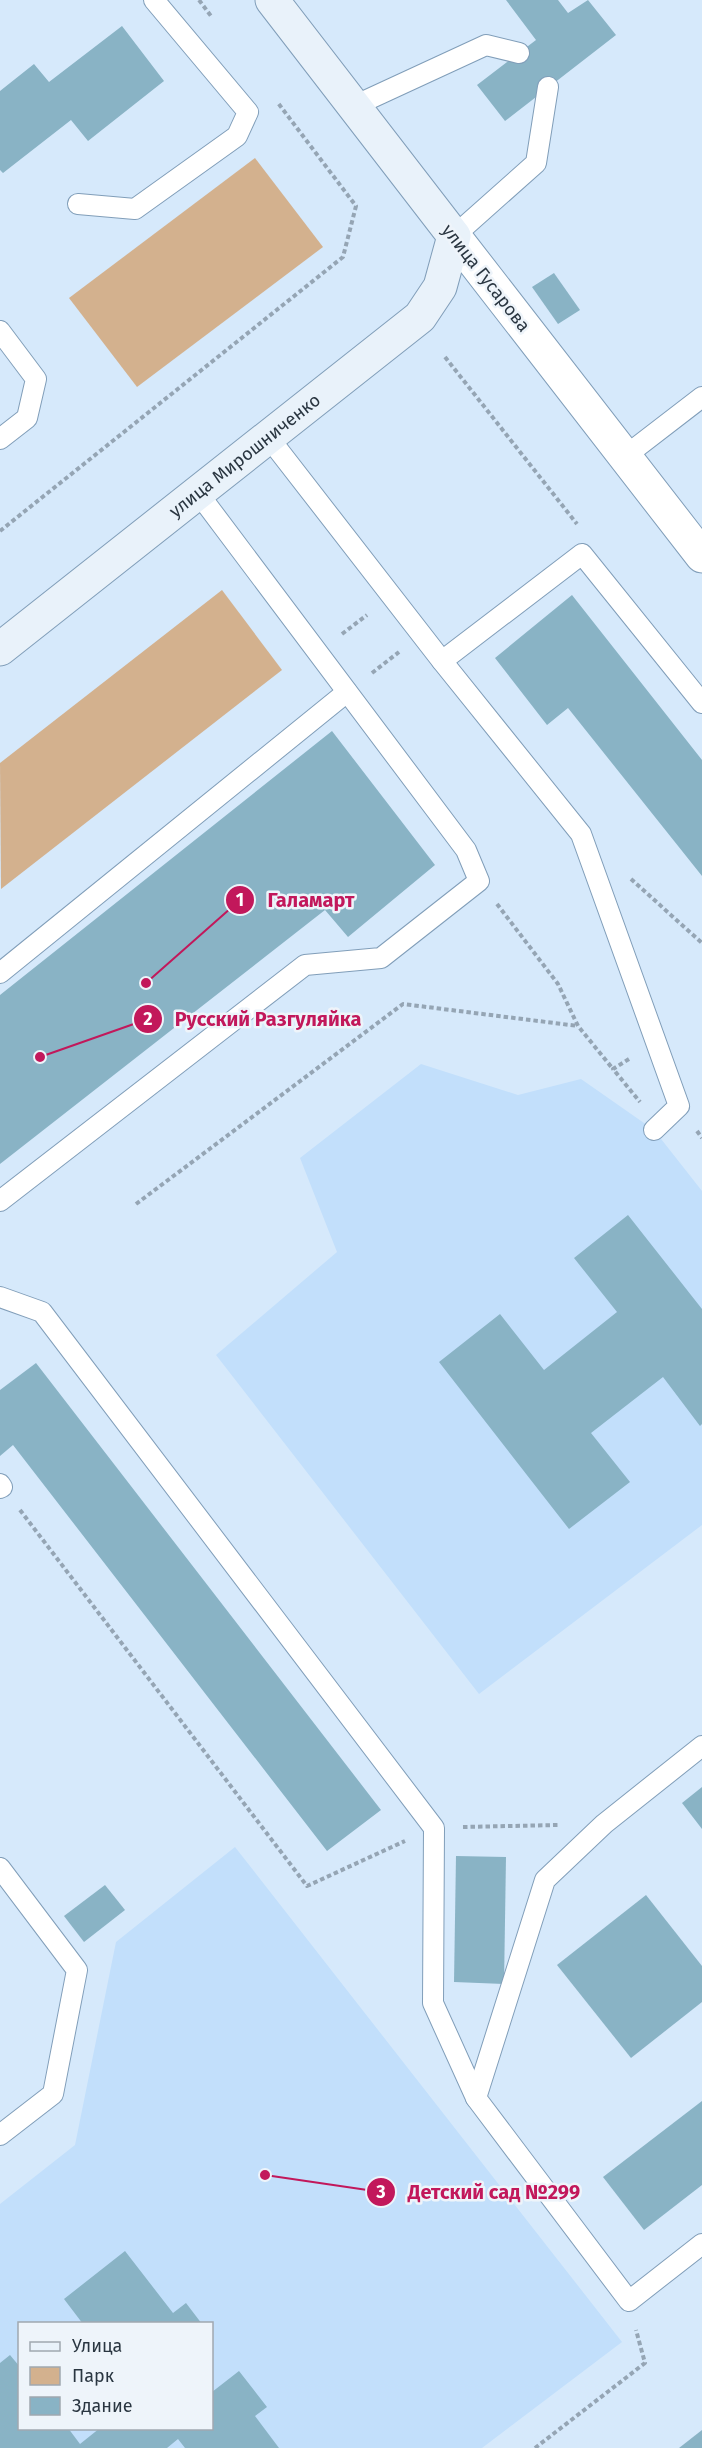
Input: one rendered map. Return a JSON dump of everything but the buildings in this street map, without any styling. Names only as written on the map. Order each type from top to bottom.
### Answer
[{"type":"street","name":"улица Гусарова","points":[[272,0],[702,555]]},
{"type":"street","name":"улица Мирошниченко","points":[[0,649],[420,317],[440,287],[454,236]]},
{"type":"lane","points":[[78,204],[135,209],[237,136],[248,112],[154,0]]},
{"type":"lane","points":[[354,106],[486,45],[519,53]]},
{"type":"lane","points":[[454,236],[536,163],[548,87]]},
{"type":"lane","points":[[0,331],[36,379],[27,418],[0,439]]},
{"type":"lane","points":[[624,457],[702,397]]},
{"type":"lane","points":[[269,438],[442,662],[581,834],[679,1106],[654,1131]]},
{"type":"lane","points":[[0,1201],[305,964],[381,958],[480,881],[466,850],[198,493]]},
{"type":"lane","points":[[442,662],[582,554],[702,704]]},
{"type":"lane","points":[[0,973],[347,692]]},
{"type":"lane","points":[[0,1297],[42,1312],[434,1828],[434,2003],[476,2098],[628,2301],[702,2244]]},
{"type":"lane","points":[[476,2098],[545,1880],[604,1824],[702,1746]]},
{"type":"lane","points":[[0,1868],[77,1970],[53,2094],[0,2135]]},
{"type":"path","points":[[199,0],[213,19]]},
{"type":"path","points":[[0,531],[344,257],[357,206],[278,103]]},
{"type":"path","points":[[445,357],[586,534],[582,554]]},
{"type":"path","points":[[318,652],[391,597]]},
{"type":"path","points":[[369,675],[394,655]]},
{"type":"path","points":[[624,873],[702,943]]},
{"type":"path","points":[[480,881],[558,984],[578,1026],[613,1069]]},
{"type":"path","points":[[136,1204],[404,1004],[578,1026]]},
{"type":"path","points":[[1,1486],[306,1886],[434,1828],[604,1824]]},
{"type":"path","points":[[535,2448],[645,2362],[628,2301]]},
{"type":"shaded area","points":[[421,1064],[518,1095],[581,1079],[654,1130],[702,1191],[702,1525],[479,1694],[216,1355],[337,1252],[300,1158]]},
{"type":"shaded area","points":[[235,1847],[622,2342],[482,2448],[0,2448],[0,2204],[75,2145],[116,1942]]},
{"type":"green space","points":[[255,158],[323,247],[137,387],[69,298]]},
{"type":"green space","points":[[222,590],[282,670],[1,889],[0,763]]},
{"type":"place","name":"Галамарт","points":[[146,983]]},
{"type":"place","name":"Русский Разгуляйка","points":[[40,1057]]},
{"type":"place","name":"Детский сад №299","points":[[265,2175]]}]
